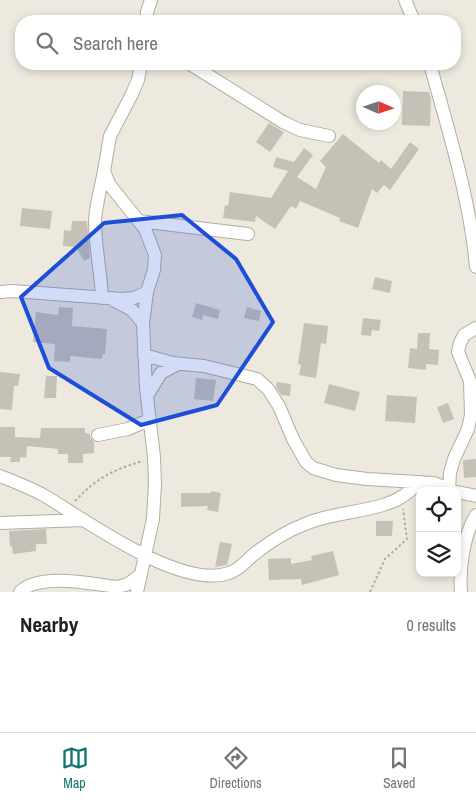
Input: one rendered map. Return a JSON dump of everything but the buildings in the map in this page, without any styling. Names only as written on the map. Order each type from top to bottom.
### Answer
[{"type":"street","points":[[147,15],[151,0]]},
{"type":"street","points":[[405,0],[411,15]]},
{"type":"street","points":[[107,298],[96,247],[95,219],[110,136],[131,96],[140,70]]},
{"type":"street","points":[[200,70],[283,122],[300,130],[330,136]]},
{"type":"street","points":[[432,70],[460,179],[474,246],[476,267]]},
{"type":"street","points":[[104,171],[109,184],[139,221],[150,240],[155,255],[154,270],[147,292],[144,323],[144,355],[155,484],[153,519],[137,592]]},
{"type":"street","points":[[139,221],[248,234]]},
{"type":"street","points":[[0,292],[12,291],[107,298],[134,298],[147,292]]},
{"type":"street","points":[[107,298],[132,310],[144,323]]},
{"type":"street","points":[[452,487],[450,473],[472,415],[470,381],[458,352],[464,335],[476,328]]},
{"type":"street","points":[[144,355],[178,364],[204,366],[257,379],[268,389],[279,406],[293,439],[306,462],[313,468],[344,476],[434,483],[444,487]]},
{"type":"street","points":[[147,396],[161,373],[178,364]]},
{"type":"street","points":[[98,435],[128,429],[149,420]]},
{"type":"street","points":[[0,476],[43,495],[146,557],[182,571],[204,576],[232,573],[254,554],[306,523],[386,504],[402,497],[421,482]]},
{"type":"street","points":[[461,493],[476,496]]},
{"type":"street","points":[[461,592],[461,562],[476,515]]},
{"type":"street","points":[[0,523],[84,520]]},
{"type":"street","points":[[20,592],[31,584],[50,580],[118,587],[128,584],[140,575]]},
{"type":"path","points":[[67,510],[90,486],[105,475],[154,457]]},
{"type":"path","points":[[370,592],[385,559],[407,537],[403,522],[402,497]]},
{"type":"highlighted area","points":[[182,215],[236,259],[273,322],[217,405],[141,425],[49,368],[21,297],[104,223]]}]
